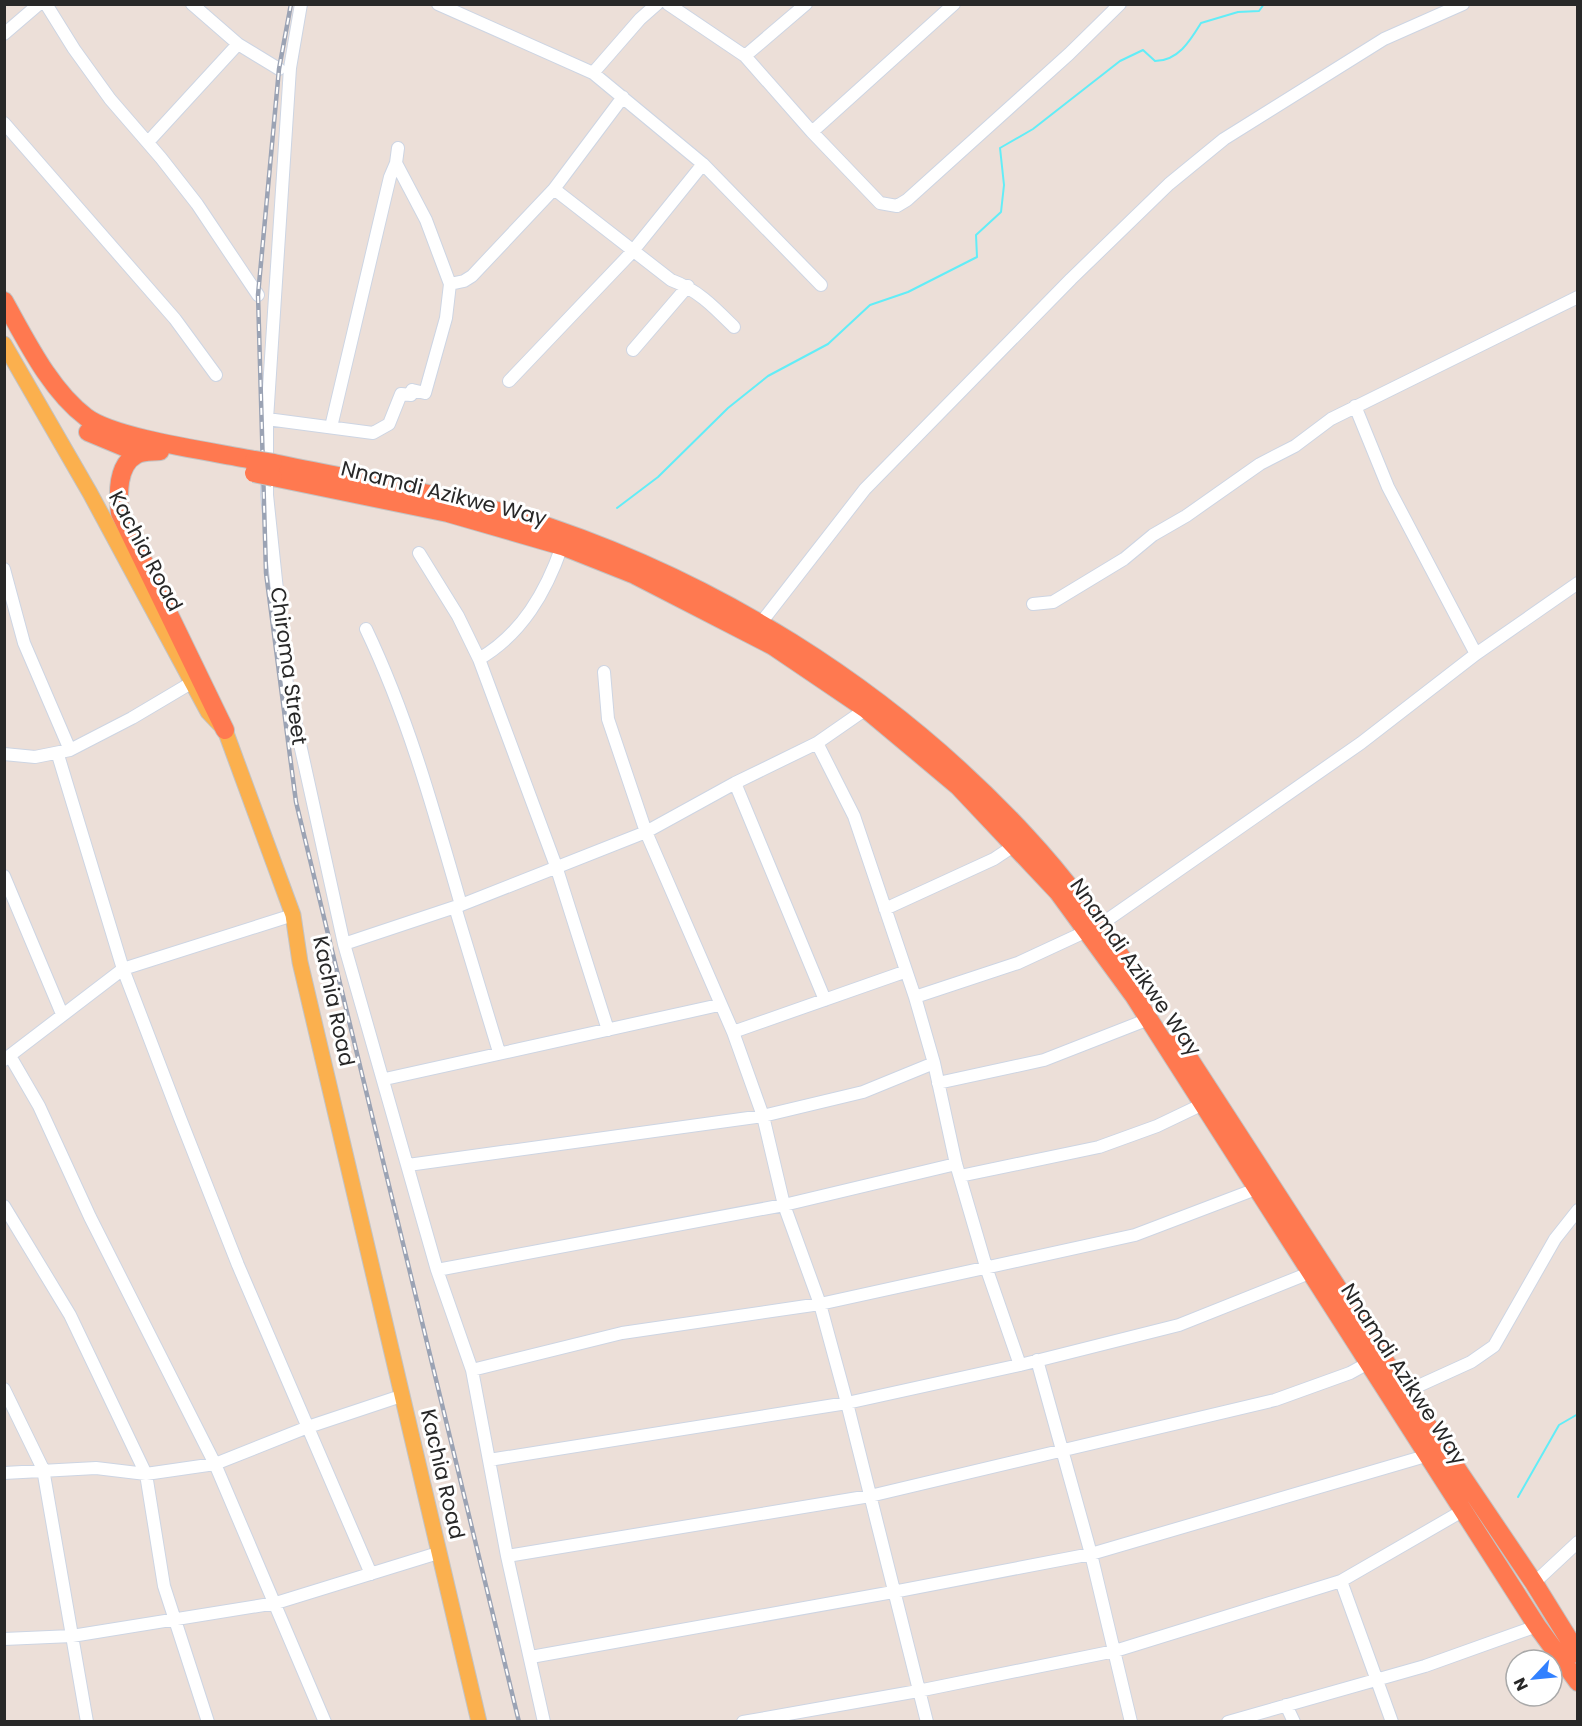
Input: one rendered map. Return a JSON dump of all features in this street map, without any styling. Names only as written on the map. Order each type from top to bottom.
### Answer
[{"type":"highway","points":[[4,301],[53,381],[64,396],[88,419],[106,428],[254,467]]},
{"type":"highway","name":"Nnamdi Azikwe Way","points":[[4,326],[51,398],[67,417],[82,429],[117,444],[453,500],[554,530],[677,579],[760,624],[847,679],[939,751],[1028,838],[1094,928],[1534,1583],[1578,1654]]},
{"type":"highway","points":[[159,450],[138,454],[128,462],[120,483],[120,513],[225,730]]},
{"type":"highway","name":"Nnamdi Azikwe Way","points":[[273,470],[448,513],[562,546],[635,574],[773,646],[866,709],[958,786],[1094,928],[1256,1189],[1430,1455],[1537,1626],[1578,1682]]},
{"type":"main road","name":"Kachia Road","points":[[4,344],[90,493],[191,683],[208,712],[225,730],[293,915],[300,962],[479,1722]]},
{"type":"street","points":[[4,34],[39,4]]},
{"type":"street","points":[[46,4],[110,99],[148,142],[197,204],[258,295]]},
{"type":"street","points":[[192,4],[238,45],[279,69]]},
{"type":"street","name":"Chiroma Street","points":[[301,4],[290,68],[267,419],[267,495],[287,685],[344,944],[385,1079],[437,1270],[472,1370],[507,1556],[544,1722]]},
{"type":"street","points":[[438,4],[457,8],[593,73],[703,165],[821,285]]},
{"type":"street","points":[[593,73],[640,19],[657,4]]},
{"type":"street","points":[[668,4],[745,56],[812,132],[880,203],[897,206],[907,200],[1070,54],[1120,4]]},
{"type":"street","points":[[745,56],[806,4]]},
{"type":"street","points":[[812,132],[954,4]]},
{"type":"street","points":[[760,624],[865,489],[1071,279],[1169,184],[1224,139],[1384,39],[1463,4]]},
{"type":"street","points":[[148,142],[238,45]]},
{"type":"street","points":[[450,284],[464,281],[472,276],[554,189],[623,97]]},
{"type":"street","points":[[4,123],[175,319],[216,375]]},
{"type":"street","points":[[331,428],[398,148]]},
{"type":"street","points":[[267,419],[373,433],[389,424],[401,394],[411,395],[412,390],[425,393],[444,328],[450,284],[426,220],[396,163]]},
{"type":"street","points":[[509,381],[632,252],[703,165]]},
{"type":"street","points":[[554,189],[632,252],[671,280],[688,286],[704,297],[734,327]]},
{"type":"street","points":[[633,350],[688,286]]},
{"type":"street","points":[[1033,604],[1053,602],[1124,559],[1153,535],[1355,406],[1578,297]]},
{"type":"street","points":[[1355,406],[1388,487],[1476,654]]},
{"type":"street","points":[[479,659],[501,644],[533,608],[554,569],[562,546]]},
{"type":"street","points":[[419,553],[458,616],[479,659],[556,866],[608,1030]]},
{"type":"street","points":[[4,569],[24,643],[70,750]]},
{"type":"street","points":[[915,997],[1018,963],[1094,928],[1361,743],[1476,654],[1578,583]]},
{"type":"street","points":[[366,629],[385,670],[427,786],[499,1052]]},
{"type":"street","points":[[604,672],[608,719],[646,832],[719,1005],[733,1032],[763,1116],[784,1205],[820,1304],[847,1402],[927,1722]]},
{"type":"street","points":[[4,754],[34,757],[57,755],[132,718],[191,683]]},
{"type":"street","points":[[344,944],[458,906],[646,832],[735,783],[817,743],[866,709]]},
{"type":"street","points":[[817,743],[854,816],[904,972],[915,997],[934,1063],[958,1170],[987,1269],[1020,1365]]},
{"type":"street","points":[[57,755],[123,969],[238,1265],[371,1574]]},
{"type":"street","points":[[735,783],[825,1000]]},
{"type":"street","points":[[885,909],[994,859],[1015,845]]},
{"type":"street","points":[[4,876],[62,1014]]},
{"type":"street","points":[[293,915],[123,969],[7,1058],[39,1106],[90,1216],[215,1464],[325,1722]]},
{"type":"street","points":[[733,1032],[904,972]]},
{"type":"street","points":[[385,1079],[719,1005]]},
{"type":"street","points":[[938,1083],[1044,1060],[1149,1019]]},
{"type":"street","points":[[408,1165],[763,1116],[863,1092],[934,1063]]},
{"type":"street","points":[[437,1270],[958,1170],[1099,1147],[1157,1126],[1203,1104]]},
{"type":"street","points":[[472,1370],[622,1333],[820,1304],[1136,1235],[1256,1189]]},
{"type":"street","points":[[4,1206],[70,1315],[146,1474],[164,1586],[177,1620],[208,1722]]},
{"type":"street","points":[[1405,1392],[1471,1362],[1494,1346],[1555,1239],[1578,1210]]},
{"type":"street","points":[[489,1460],[847,1402],[1020,1365],[1179,1325],[1312,1272]]},
{"type":"street","points":[[1037,1359],[1091,1554],[1131,1722]]},
{"type":"street","points":[[507,1556],[870,1496],[1275,1400],[1350,1373],[1370,1362]]},
{"type":"street","points":[[4,1389],[44,1470],[87,1722]]},
{"type":"street","points":[[4,1473],[96,1468],[146,1474],[215,1464],[308,1427],[401,1396]]},
{"type":"street","points":[[531,1658],[893,1593],[1091,1554],[1430,1455]]},
{"type":"street","points":[[743,1722],[918,1691],[1115,1651],[1341,1581],[1464,1509]]},
{"type":"street","points":[[1534,1583],[1578,1542]]},
{"type":"street","points":[[4,1639],[72,1636],[276,1603],[438,1553]]},
{"type":"street","points":[[1341,1581],[1375,1681],[1392,1722]]},
{"type":"street","points":[[1228,1722],[1375,1681],[1537,1626]]},
{"type":"street","points":[[1286,1705],[1294,1722]]},
{"type":"waterway","points":[[617,508],[658,477],[728,408],[768,376],[828,344],[870,305],[908,292],[977,257],[976,235],[1001,212],[1004,185],[1000,148],[1033,129],[1120,61],[1143,50],[1155,61],[1170,58],[1188,43],[1201,23],[1238,12],[1259,11],[1264,4]]},
{"type":"waterway","points":[[1518,1497],[1559,1425],[1578,1414]]},
{"type":"railway","points":[[291,4],[279,69],[258,295],[266,573],[296,802],[519,1722]]}]
